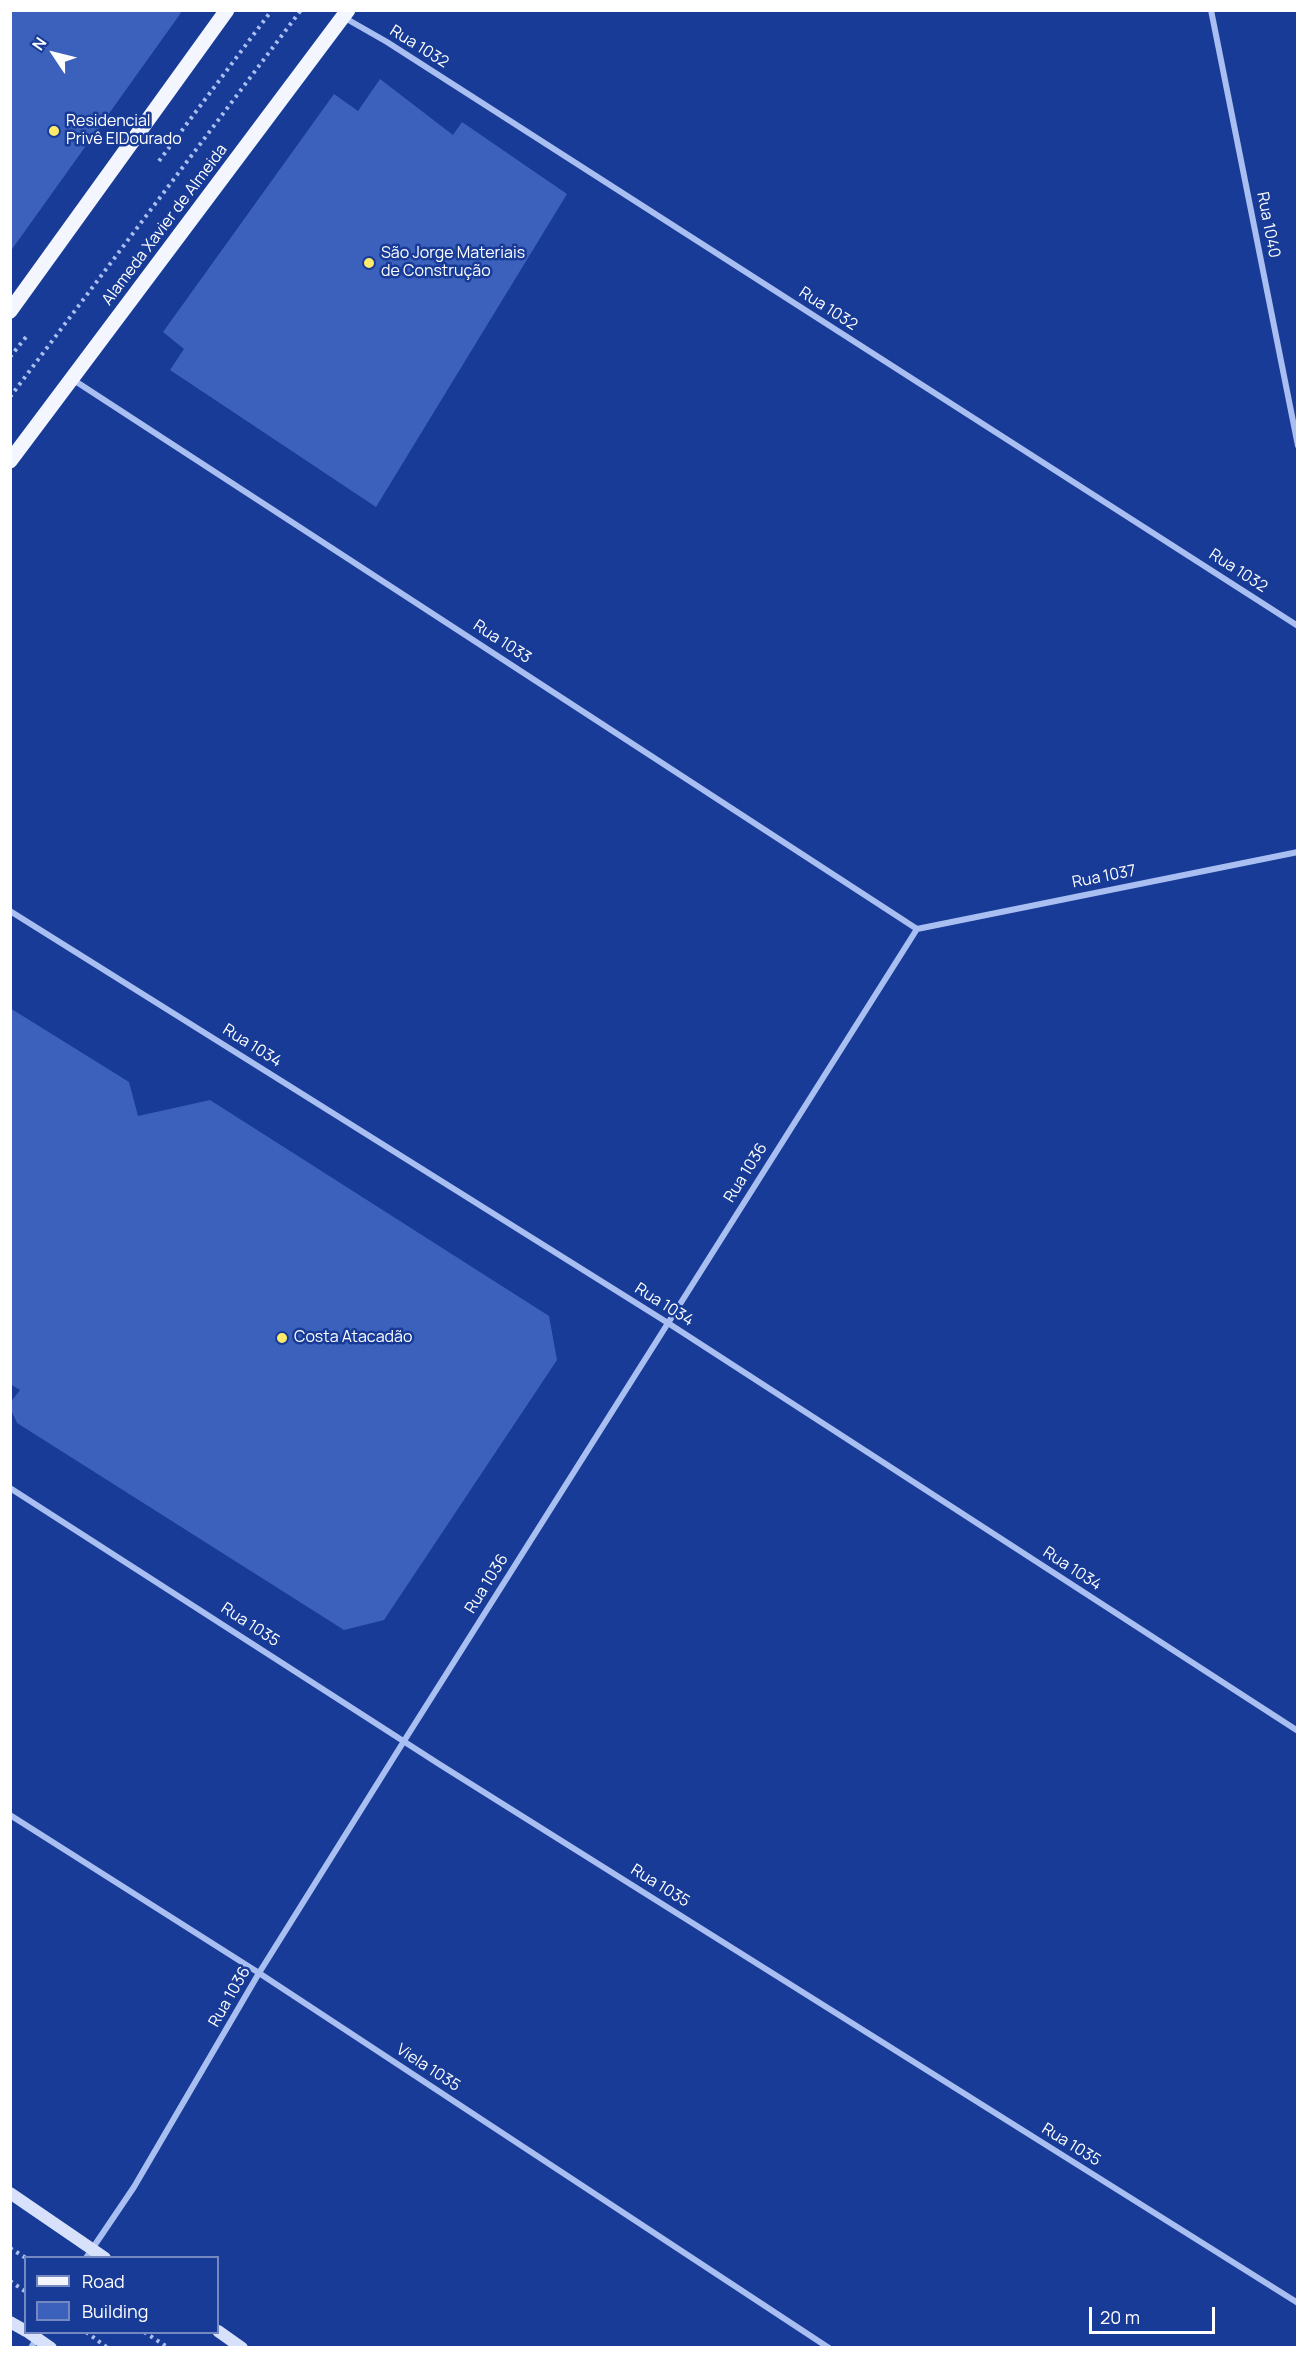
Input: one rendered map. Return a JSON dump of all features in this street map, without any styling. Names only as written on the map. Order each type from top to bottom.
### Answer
[{"type":"main road","points":[[10,311],[227,10]]},
{"type":"main road","name":"Alameda Xavier de Almeida","points":[[10,460],[346,14]]},
{"type":"main road","points":[[10,2193],[88,2253]]},
{"type":"main road","points":[[10,2322],[24,2331]]},
{"type":"main road","points":[[219,2332],[242,2348]]},
{"type":"main road","points":[[32,2336],[51,2348]]},
{"type":"street","name":"Rua 1040","points":[[1211,10],[1298,446]]},
{"type":"street","name":"Rua 1032","points":[[346,14],[1298,626]]},
{"type":"street","name":"Rua 1033","points":[[72,379],[917,929]]},
{"type":"street","name":"Rua 1037","points":[[917,929],[1298,852]]},
{"type":"street","name":"Rua 1034","points":[[10,911],[668,1323],[1298,1731]]},
{"type":"street","name":"Rua 1036","points":[[88,2253],[134,2187],[259,1973],[917,929]]},
{"type":"street","name":"Rua 1035","points":[[10,1488],[404,1741],[1298,2303]]},
{"type":"street","name":"Viela 1035","points":[[10,1815],[259,1973],[829,2348]]},
{"type":"path","points":[[10,397],[301,10]]},
{"type":"path","points":[[10,2248],[24,2257]]},
{"type":"path","points":[[10,2281],[24,2291]]},
{"type":"path","points":[[89,2334],[108,2348]]},
{"type":"path","points":[[147,2334],[169,2348]]},
{"type":"building","name":"Residencial Privê ElDourado","points":[[10,10],[183,10],[10,252]]},
{"type":"building","name":"São Jorge Materiais de Construção","points":[[380,79],[453,135],[462,122],[567,194],[376,507],[170,370],[184,349],[163,332],[334,94],[358,111]]},
{"type":"building","name":"Costa Atacadão","points":[[10,1008],[129,1082],[138,1116],[210,1100],[549,1316],[557,1360],[384,1620],[344,1630],[17,1423],[10,1408],[10,1403],[20,1390],[10,1384]]},
{"type":"place","name":"Residencial Privê ElDourado","points":[[54,131]]},
{"type":"place","name":"São Jorge Materiais de Construção","points":[[369,263]]},
{"type":"place","name":"Costa Atacadão","points":[[282,1338]]}]
